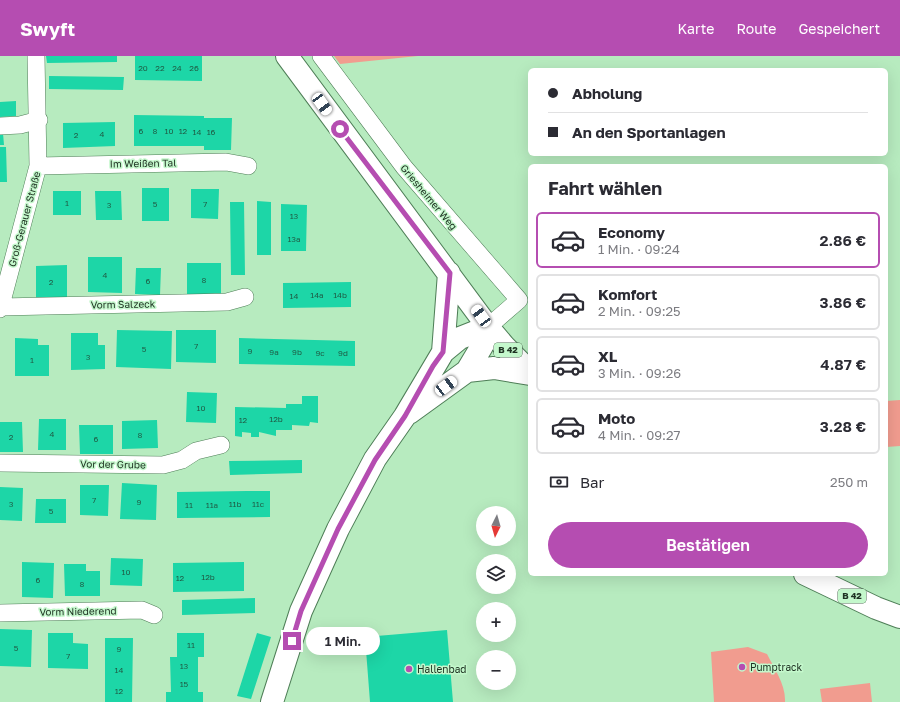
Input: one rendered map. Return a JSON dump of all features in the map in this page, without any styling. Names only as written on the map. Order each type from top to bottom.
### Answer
[{"type":"main road","name":"B 42","points":[[287,56],[358,153],[450,273],[488,327],[528,371]]},
{"type":"main road","points":[[443,352],[450,273]]},
{"type":"main road","points":[[272,702],[301,611],[338,529],[375,460],[405,416],[433,366],[443,352],[460,338],[488,327]]},
{"type":"main road","points":[[405,416],[467,371],[482,346],[488,327]]},
{"type":"main road","points":[[467,371],[494,368],[528,373]]},
{"type":"main road","name":"B 42","points":[[809,576],[876,608],[900,617]]},
{"type":"street","name":"Groß-Gerauer Straße","points":[[0,308],[38,166],[39,120],[36,56]]},
{"type":"street","name":"Griesheimer Weg","points":[[321,56],[404,167],[518,300],[488,327]]},
{"type":"street","points":[[0,126],[20,125],[39,120]]},
{"type":"street","name":"Im Weißen Tal","points":[[38,166],[226,162],[248,166]]},
{"type":"street","name":"Vorm Salzeck","points":[[0,308],[227,302],[245,297]]},
{"type":"street","name":"Vor der Grube","points":[[0,463],[163,465],[182,460],[196,451],[221,445]]},
{"type":"street","name":"Vorm Niederend","points":[[0,612],[142,610],[154,615]]},
{"type":"shaded area","points":[[334,56],[418,56],[340,64]]},
{"type":"shaded area","points":[[900,400],[900,446],[888,447],[888,401]]},
{"type":"shaded area","name":"Pumptrack","points":[[748,647],[767,654],[782,683],[785,702],[714,702],[711,652]]},
{"type":"shaded area","points":[[870,683],[872,702],[822,702],[820,689]]},
{"type":"building","points":[[46,56],[117,56],[117,62],[47,63]]},
{"type":"building","points":[[135,56],[202,56],[202,81],[135,80]]},
{"type":"building","points":[[49,76],[124,77],[123,90],[49,89]]},
{"type":"building","points":[[16,101],[16,116],[0,117],[0,102]]},
{"type":"building","points":[[134,115],[232,118],[231,150],[204,150],[204,146],[134,146]]},
{"type":"building","points":[[115,122],[115,146],[63,148],[63,123]]},
{"type":"building","points":[[0,133],[3,133],[4,145],[0,145]]},
{"type":"building","points":[[0,147],[6,147],[7,182],[0,182]]},
{"type":"building","points":[[142,188],[169,188],[169,221],[142,221]]},
{"type":"building","points":[[191,189],[219,189],[218,219],[191,218]]},
{"type":"building","points":[[53,191],[81,191],[81,215],[53,215]]},
{"type":"building","points":[[95,191],[121,191],[122,220],[96,220]]},
{"type":"building","points":[[257,201],[271,202],[271,255],[257,255]]},
{"type":"building","points":[[230,202],[244,202],[245,275],[231,275]]},
{"type":"building","points":[[281,204],[307,205],[306,251],[281,251]]},
{"type":"building","points":[[88,257],[122,257],[122,293],[88,292]]},
{"type":"building","points":[[187,263],[221,263],[221,297],[187,296]]},
{"type":"building","points":[[67,265],[67,299],[36,299],[36,266]]},
{"type":"building","points":[[136,268],[161,268],[160,295],[135,294]]},
{"type":"building","points":[[351,282],[351,307],[283,308],[283,283]]},
{"type":"building","points":[[117,330],[172,331],[171,369],[116,367]]},
{"type":"building","points":[[176,330],[216,330],[216,363],[176,362]]},
{"type":"building","points":[[71,333],[98,333],[98,345],[105,345],[105,369],[71,370]]},
{"type":"building","points":[[15,338],[38,339],[38,345],[49,345],[49,376],[15,376]]},
{"type":"building","points":[[239,338],[355,341],[355,366],[239,364]]},
{"type":"building","points":[[187,392],[217,393],[216,423],[186,422]]},
{"type":"building","points":[[302,396],[318,396],[318,423],[310,422],[309,426],[292,425],[292,430],[276,430],[276,436],[259,432],[259,437],[251,437],[251,433],[242,432],[242,437],[235,436],[235,407],[286,408],[286,404],[302,404]]},
{"type":"building","points":[[39,419],[66,419],[66,450],[38,450]]},
{"type":"building","points":[[157,420],[158,448],[122,449],[122,421]]},
{"type":"building","points":[[0,422],[22,422],[23,452],[0,452]]},
{"type":"building","points":[[79,425],[113,425],[113,454],[80,454]]},
{"type":"building","points":[[302,460],[302,473],[230,475],[229,461]]},
{"type":"building","points":[[122,483],[157,485],[156,520],[120,519]]},
{"type":"building","points":[[80,485],[109,485],[108,516],[80,515]]},
{"type":"building","points":[[0,487],[23,488],[22,521],[0,520]]},
{"type":"building","points":[[270,491],[270,517],[177,518],[177,492]]},
{"type":"building","points":[[36,499],[66,499],[66,523],[35,523]]},
{"type":"building","points":[[111,558],[143,559],[142,586],[110,585]]},
{"type":"building","points":[[22,562],[54,563],[53,598],[22,597]]},
{"type":"building","points":[[244,562],[244,591],[173,592],[173,563]]},
{"type":"building","points":[[64,564],[86,564],[86,571],[100,571],[100,596],[65,596]]},
{"type":"building","points":[[255,598],[255,613],[182,615],[182,600]]},
{"type":"building","points":[[0,629],[32,630],[31,667],[0,666]]},
{"type":"building","name":"Hallenbad","points":[[447,630],[453,702],[370,702],[365,637]]},
{"type":"building","points":[[48,633],[73,633],[73,643],[88,644],[88,669],[48,668]]},
{"type":"building","points":[[177,633],[204,633],[204,657],[198,657],[198,692],[203,692],[203,702],[166,702],[166,692],[171,692],[170,657],[177,657]]},
{"type":"building","points":[[257,633],[271,637],[251,699],[237,696]]},
{"type":"building","points":[[105,638],[133,638],[132,702],[105,702]]},
{"type":"place","name":"Pumptrack","points":[[742,667]]},
{"type":"place","name":"Hallenbad","points":[[409,669]]},
{"type":"route","points":[[292,641],[301,611],[338,529],[375,460],[405,416],[433,366],[443,352],[448,310],[450,273],[340,129]]}]
